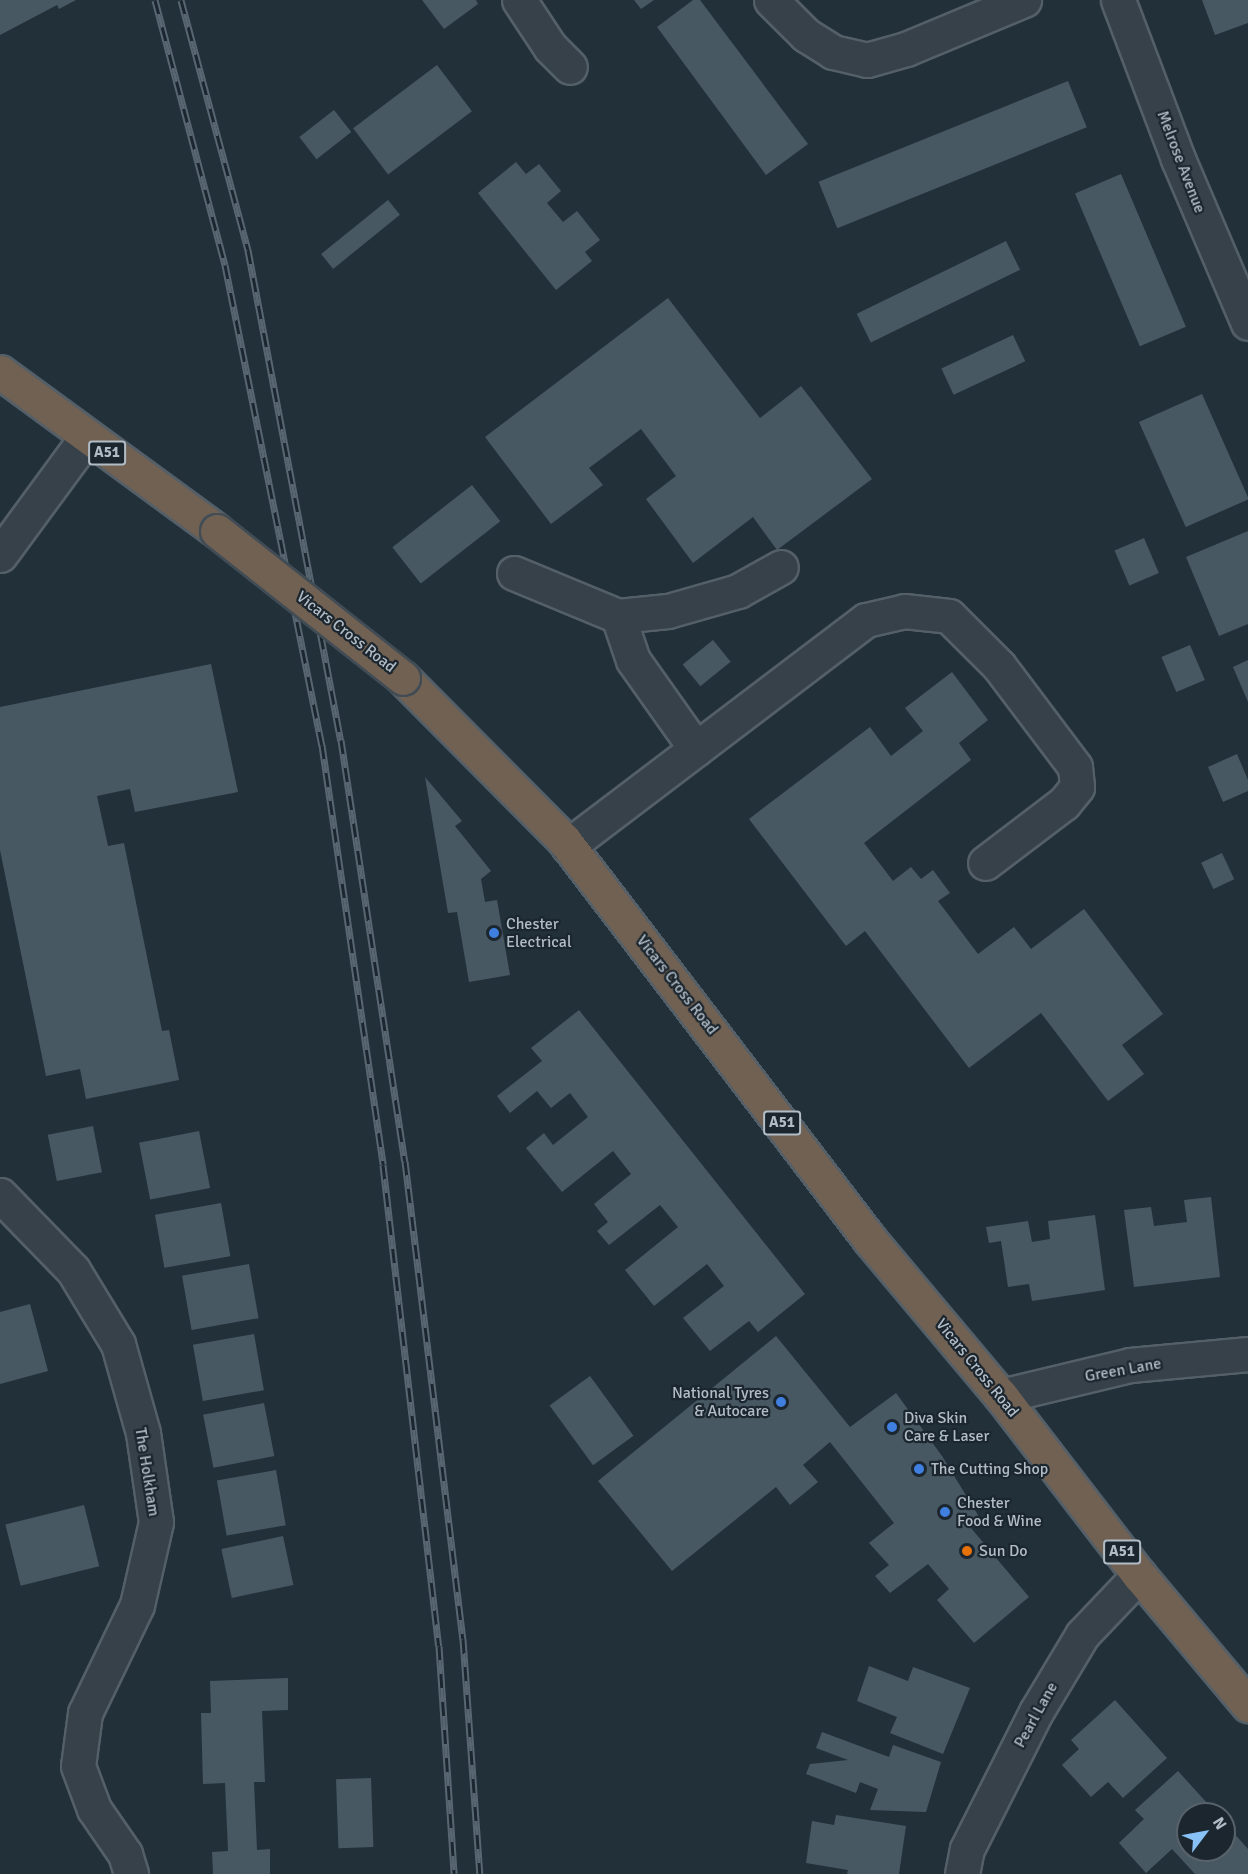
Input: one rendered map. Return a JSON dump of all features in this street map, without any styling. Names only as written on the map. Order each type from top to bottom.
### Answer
[{"type":"highway","name":"Vicars Cross Road","points":[[0,372],[86,438],[217,531],[404,678],[568,846],[870,1240],[1001,1396],[1140,1575],[1248,1705]]},
{"type":"street","points":[[519,0],[550,47],[570,67]]},
{"type":"street","points":[[771,0],[806,35],[833,52],[867,60],[906,49],[1024,0]]},
{"type":"street","name":"Melrose Avenue","points":[[1118,0],[1183,170],[1248,323]]},
{"type":"street","points":[[0,555],[86,438]]},
{"type":"street","points":[[514,573],[618,616],[668,611],[738,591],[781,567]]},
{"type":"street","points":[[568,846],[866,621],[904,611],[949,616],[999,666],[1075,767],[1077,787],[1064,802],[985,863]]},
{"type":"street","points":[[618,616],[633,660],[696,749]]},
{"type":"street","name":"The Holkham","points":[[0,1195],[73,1270],[118,1344],[143,1433],[156,1522],[137,1605],[85,1713],[78,1766],[94,1809],[125,1854],[131,1874]]},
{"type":"street","name":"Green Lane","points":[[1001,1396],[1130,1365],[1248,1354]]},
{"type":"street","name":"Pearl Lane","points":[[962,1874],[967,1849],[1059,1673],[1082,1635],[1140,1575]]},
{"type":"building","points":[[0,0],[76,0],[59,9],[57,5],[0,35]]},
{"type":"building","points":[[422,0],[476,0],[478,4],[444,29]]},
{"type":"building","points":[[634,0],[654,0],[641,9]]},
{"type":"building","points":[[693,0],[700,0],[808,144],[766,175],[657,27]]},
{"type":"building","points":[[1202,0],[1248,0],[1248,23],[1215,35]]},
{"type":"building","points":[[437,65],[472,111],[388,175],[353,128]]},
{"type":"building","points":[[1068,81],[1087,127],[837,228],[819,182]]},
{"type":"building","points":[[334,110],[351,132],[317,159],[299,137]]},
{"type":"building","points":[[516,162],[526,174],[539,164],[561,191],[547,203],[563,222],[577,211],[600,240],[585,252],[592,261],[556,290],[478,193]]},
{"type":"building","points":[[1121,174],[1186,327],[1140,346],[1075,194]]},
{"type":"building","points":[[388,200],[400,215],[333,269],[321,254]]},
{"type":"building","points":[[1006,241],[1020,270],[871,343],[857,314]]},
{"type":"building","points":[[668,298],[760,418],[801,386],[872,479],[777,550],[753,517],[693,563],[646,499],[676,476],[641,429],[589,468],[603,485],[551,524],[485,437]]},
{"type":"building","points":[[1013,335],[1025,361],[954,395],[941,368]]},
{"type":"building","points":[[1202,394],[1248,499],[1186,527],[1139,422]]},
{"type":"building","points":[[472,485],[500,521],[421,583],[392,547]]},
{"type":"building","points":[[1248,531],[1248,624],[1219,636],[1186,557]]},
{"type":"building","points":[[1144,538],[1159,573],[1129,585],[1115,551]]},
{"type":"building","points":[[713,640],[731,662],[700,686],[683,665]]},
{"type":"building","points":[[1190,645],[1205,680],[1176,692],[1161,657]]},
{"type":"building","points":[[1248,660],[1248,702],[1233,667]]},
{"type":"building","points":[[211,664],[238,792],[135,812],[130,789],[97,796],[108,846],[124,843],[162,1031],[169,1030],[179,1080],[86,1099],[80,1069],[46,1076],[0,850],[0,707]]},
{"type":"building","points":[[952,672],[988,720],[959,743],[971,760],[864,843],[893,881],[911,867],[921,879],[933,870],[950,893],[938,901],[978,954],[1014,927],[1031,949],[1084,909],[1163,1014],[1122,1045],[1144,1074],[1108,1101],[1041,1013],[969,1068],[865,931],[846,946],[749,819],[870,727],[891,756],[923,731],[905,708]]},
{"type":"building","points":[[1237,754],[1248,780],[1248,791],[1223,802],[1208,767]]},
{"type":"building","points":[[425,777],[462,821],[455,826],[491,871],[481,879],[485,902],[497,900],[510,975],[469,982],[457,912],[448,913]]},
{"type":"building","points":[[1222,853],[1234,879],[1213,889],[1201,863]]},
{"type":"building","points":[[579,1010],[805,1294],[758,1332],[749,1321],[710,1351],[683,1318],[724,1286],[707,1264],[654,1306],[625,1270],[678,1227],[660,1205],[609,1245],[597,1231],[608,1222],[594,1204],[631,1174],[613,1151],[562,1192],[526,1148],[544,1133],[553,1145],[588,1117],[570,1093],[551,1108],[537,1091],[510,1113],[497,1096],[542,1061],[531,1048]]},
{"type":"building","points":[[93,1126],[102,1172],[57,1181],[48,1135]]},
{"type":"building","points":[[199,1131],[210,1188],[150,1200],[139,1143]]},
{"type":"building","points":[[1211,1197],[1220,1277],[1134,1287],[1124,1210],[1151,1207],[1154,1226],[1187,1222],[1184,1200]]},
{"type":"building","points":[[221,1203],[230,1256],[164,1268],[155,1215]]},
{"type":"building","points":[[1095,1215],[1105,1290],[1032,1301],[1029,1284],[1008,1287],[1001,1241],[989,1243],[986,1227],[1028,1221],[1032,1242],[1050,1239],[1048,1221]]},
{"type":"building","points":[[249,1264],[259,1318],[192,1330],[182,1276]]},
{"type":"building","points":[[30,1304],[48,1371],[0,1384],[0,1312]]},
{"type":"building","points":[[254,1334],[264,1390],[203,1401],[193,1345]]},
{"type":"building","points":[[776,1336],[850,1427],[896,1393],[942,1456],[981,1520],[971,1528],[1029,1597],[974,1643],[937,1600],[949,1589],[928,1564],[890,1593],[875,1576],[889,1565],[869,1543],[894,1523],[830,1442],[803,1465],[818,1482],[790,1505],[776,1487],[672,1571],[598,1481]]},
{"type":"building","points":[[590,1376],[633,1436],[593,1465],[550,1405]]},
{"type":"building","points":[[264,1403],[274,1456],[213,1468],[203,1415]]},
{"type":"building","points":[[276,1470],[286,1525],[227,1536],[217,1480]]},
{"type":"building","points":[[84,1505],[99,1566],[21,1586],[5,1525]]},
{"type":"building","points":[[283,1536],[293,1585],[232,1598],[221,1549]]},
{"type":"building","points":[[869,1666],[908,1681],[913,1667],[970,1688],[943,1754],[890,1733],[897,1717],[857,1701]]},
{"type":"building","points":[[288,1678],[288,1710],[262,1711],[265,1782],[254,1782],[257,1850],[270,1849],[270,1874],[213,1874],[212,1852],[228,1851],[225,1783],[203,1784],[201,1713],[211,1713],[210,1681]]},
{"type":"building","points":[[1115,1700],[1167,1758],[1123,1798],[1108,1782],[1091,1797],[1062,1765],[1079,1749],[1071,1740]]},
{"type":"building","points":[[822,1732],[889,1757],[893,1745],[941,1762],[926,1812],[870,1810],[878,1789],[860,1782],[856,1793],[806,1774],[810,1764],[848,1760],[816,1748]]},
{"type":"building","points":[[1178,1771],[1206,1802],[1176,1802],[1176,1853],[1172,1849],[1146,1873],[1119,1843],[1144,1819],[1135,1810]]},
{"type":"building","points":[[371,1778],[373,1847],[338,1848],[336,1779]]},
{"type":"building","points":[[836,1815],[906,1826],[899,1874],[847,1874],[848,1870],[806,1863],[812,1821],[834,1825]]},
{"type":"building","points":[[1236,1836],[1248,1849],[1248,1874],[1195,1874],[1184,1862],[1236,1862]]},
{"type":"railway","points":[[155,0],[225,265],[322,745],[383,1165],[439,1646],[454,1874]]},
{"type":"railway","points":[[181,0],[248,250],[341,740],[405,1161],[463,1639],[480,1874]]},
{"type":"place","name":"Chester Electrical","points":[[494,933]]},
{"type":"place","name":"National Tyres & Autocare","points":[[781,1402]]},
{"type":"place","name":"Diva Skin Care & Laser","points":[[892,1427]]},
{"type":"place","name":"The Cutting Shop","points":[[919,1469]]},
{"type":"place","name":"Chester Food & Wine","points":[[945,1512]]},
{"type":"place","name":"Sun Do","points":[[967,1551]]}]
